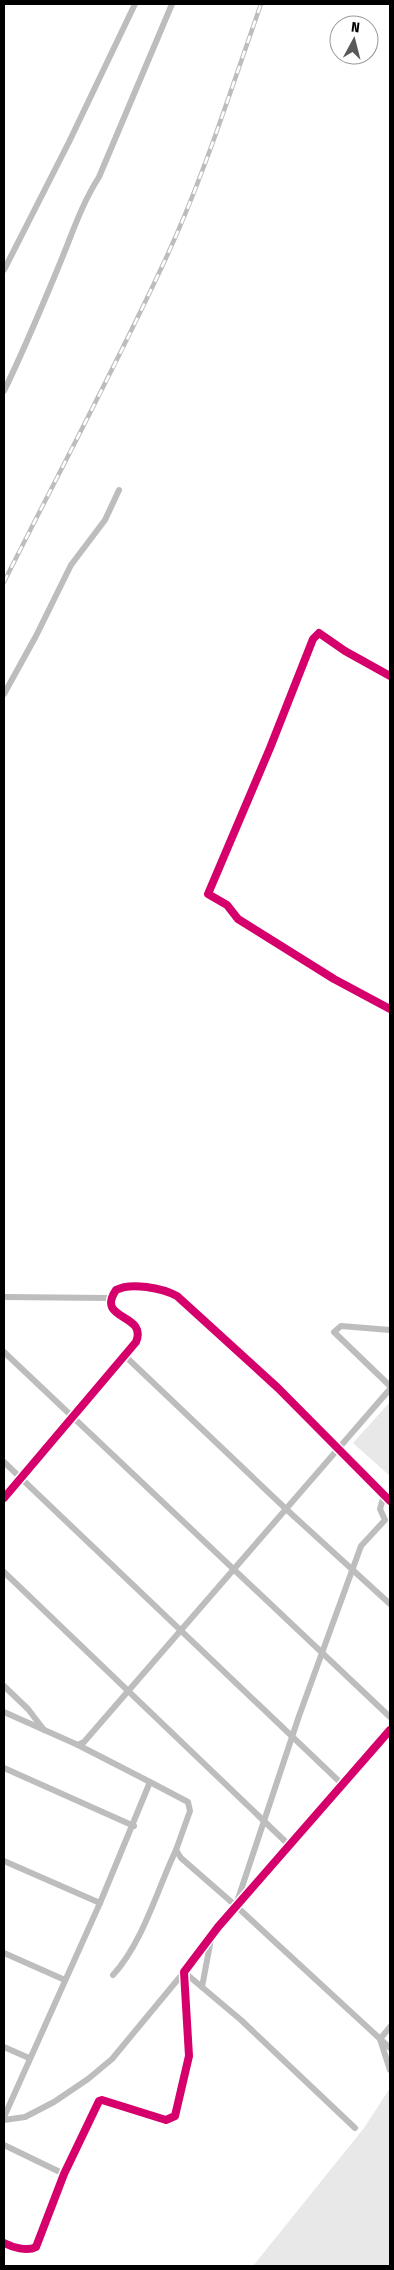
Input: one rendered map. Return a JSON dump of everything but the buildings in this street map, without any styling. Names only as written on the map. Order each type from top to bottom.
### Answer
[{"type":"street","points":[[4,270],[69,142],[135,4]]},
{"type":"street","points":[[4,391],[29,338],[77,222],[100,177],[172,4]]},
{"type":"street","points":[[4,694],[36,636],[71,565],[105,520],[119,490]]},
{"type":"street","points":[[390,676],[345,651],[319,633],[313,639],[270,748],[208,894],[227,905],[238,919],[334,979],[390,1009]]},
{"type":"street","points":[[4,1498],[136,1342],[137,1332],[132,1322],[114,1311],[110,1298],[116,1290],[132,1286],[169,1292],[177,1296],[278,1388],[390,1500]]},
{"type":"street","points":[[4,1297],[110,1298]]},
{"type":"street","points":[[78,1745],[84,1742],[130,1691],[390,1388],[334,1332],[341,1326],[390,1330]]},
{"type":"street","points":[[4,1352],[390,1717]]},
{"type":"street","points":[[124,1355],[286,1509],[390,1604]]},
{"type":"street","points":[[4,1462],[342,1785]]},
{"type":"street","points":[[236,1906],[292,1736],[361,1546],[385,1520],[380,1509],[384,1495]]},
{"type":"street","points":[[4,1572],[289,1845]]},
{"type":"street","points":[[4,1686],[28,1709],[45,1731]]},
{"type":"street","points":[[4,1712],[78,1745],[188,1802],[190,1811],[176,1850],[133,1947],[125,1961],[113,1975]]},
{"type":"street","points":[[4,2120],[25,2117],[54,2102],[88,2079],[112,2058],[236,1906],[390,1730]]},
{"type":"street","points":[[4,1768],[134,1826]]},
{"type":"street","points":[[4,2117],[134,1826],[150,1782]]},
{"type":"street","points":[[176,1850],[180,1858],[236,1906],[390,2048]]},
{"type":"street","points":[[4,1861],[100,1903]]},
{"type":"street","points":[[202,1987],[212,1936]]},
{"type":"street","points":[[4,1953],[65,1980]]},
{"type":"street","points":[[184,1972],[241,2020],[355,2128]]},
{"type":"street","points":[[4,2243],[30,2250],[36,2247],[64,2174],[99,2101],[102,2100],[166,2120],[175,2116],[189,2056],[184,1972]]},
{"type":"street","points":[[380,2039],[390,2027]]},
{"type":"street","points":[[380,2039],[390,2070]]},
{"type":"street","points":[[4,2047],[29,2058]]},
{"type":"street","points":[[4,2145],[64,2174]]},
{"type":"shaded area","points":[[390,1402],[390,1476],[353,1443]]},
{"type":"shaded area","points":[[390,2088],[390,2266],[253,2266],[364,2128]]},
{"type":"railway","points":[[4,582],[107,380],[180,227],[205,164],[261,4]]},
{"type":"cycle path","points":[[390,676],[345,651],[319,633],[313,639],[270,748],[208,894],[227,905],[238,919],[334,979],[390,1009]]},
{"type":"cycle path","points":[[4,1498],[136,1342],[138,1333],[135,1326],[116,1312],[112,1307],[111,1300],[116,1290],[138,1286],[155,1288],[177,1296],[278,1388],[390,1501]]},
{"type":"cycle path","points":[[4,2243],[24,2249],[36,2247],[64,2174],[99,2101],[102,2100],[166,2120],[175,2116],[189,2056],[184,1972],[218,1927],[390,1730]]}]
